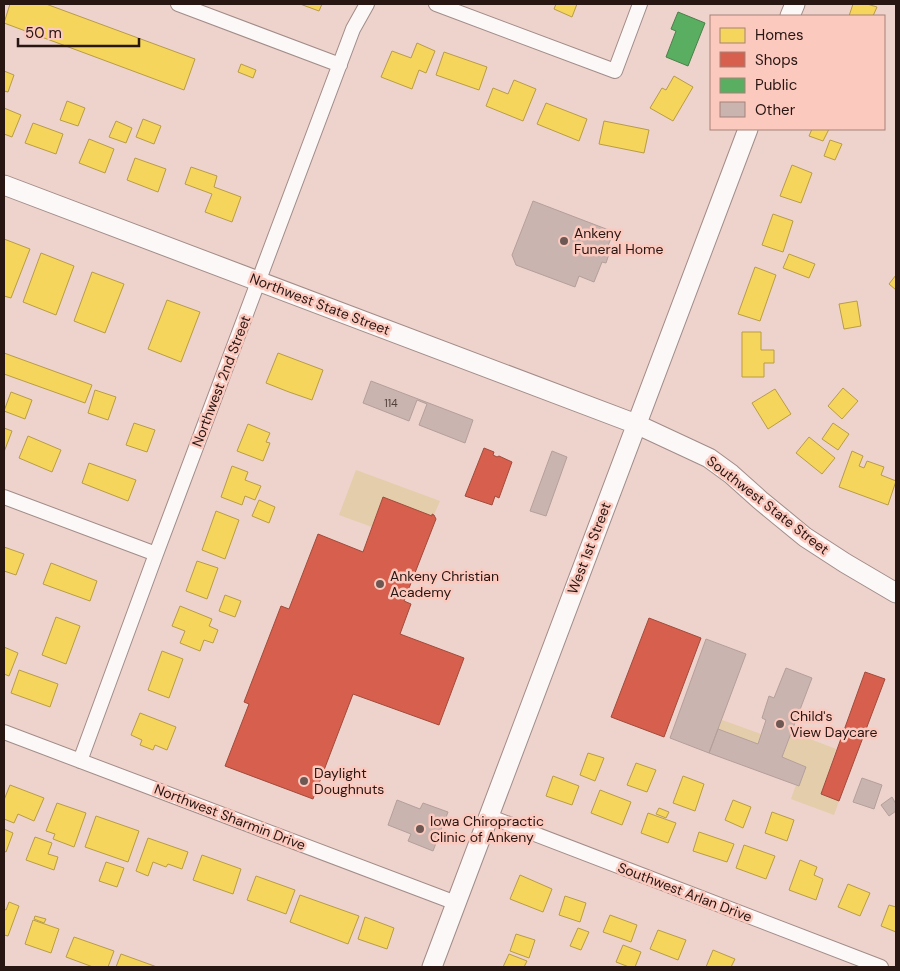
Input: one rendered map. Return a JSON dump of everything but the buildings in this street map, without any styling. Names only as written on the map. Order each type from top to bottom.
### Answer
[{"type":"main road","name":"West 1st Street","points":[[432,967],[748,130]]},
{"type":"main road","name":"Northwest State Street","points":[[4,185],[636,424]]},
{"type":"main road","name":"Southwest State Street","points":[[636,424],[709,458],[732,474],[805,537],[896,593]]},
{"type":"street","points":[[178,4],[340,65]]},
{"type":"street","name":"Northwest 2nd Street","points":[[80,760],[353,29],[367,4]]},
{"type":"street","points":[[436,4],[615,72],[640,4]]},
{"type":"street","points":[[4,498],[156,554]]},
{"type":"street","name":"Northwest Sharmin Drive","points":[[4,732],[456,903]]},
{"type":"street","name":"Southwest Arlan Drive","points":[[488,816],[881,967]]},
{"type":"shaded area","points":[[356,470],[440,501],[434,515],[432,514],[432,516],[383,497],[372,527],[339,515]]},
{"type":"shaded area","points":[[722,720],[761,734],[758,744],[718,729]]},
{"type":"shaded area","points":[[792,732],[836,749],[821,794],[839,801],[834,815],[791,799],[796,785],[799,786],[806,767],[782,757]]},
{"type":"place","name":"Ankeny Funeral Home","points":[[564,241]]},
{"type":"place","name":"Ankeny Christian Academy","points":[[380,584]]},
{"type":"place","name":"Child's View Daycare","points":[[780,724]]},
{"type":"place","name":"Daylight Doughnuts","points":[[304,781]]},
{"type":"place","name":"Iowa Chiropractic Clinic of Ankeny","points":[[420,829]]}]
